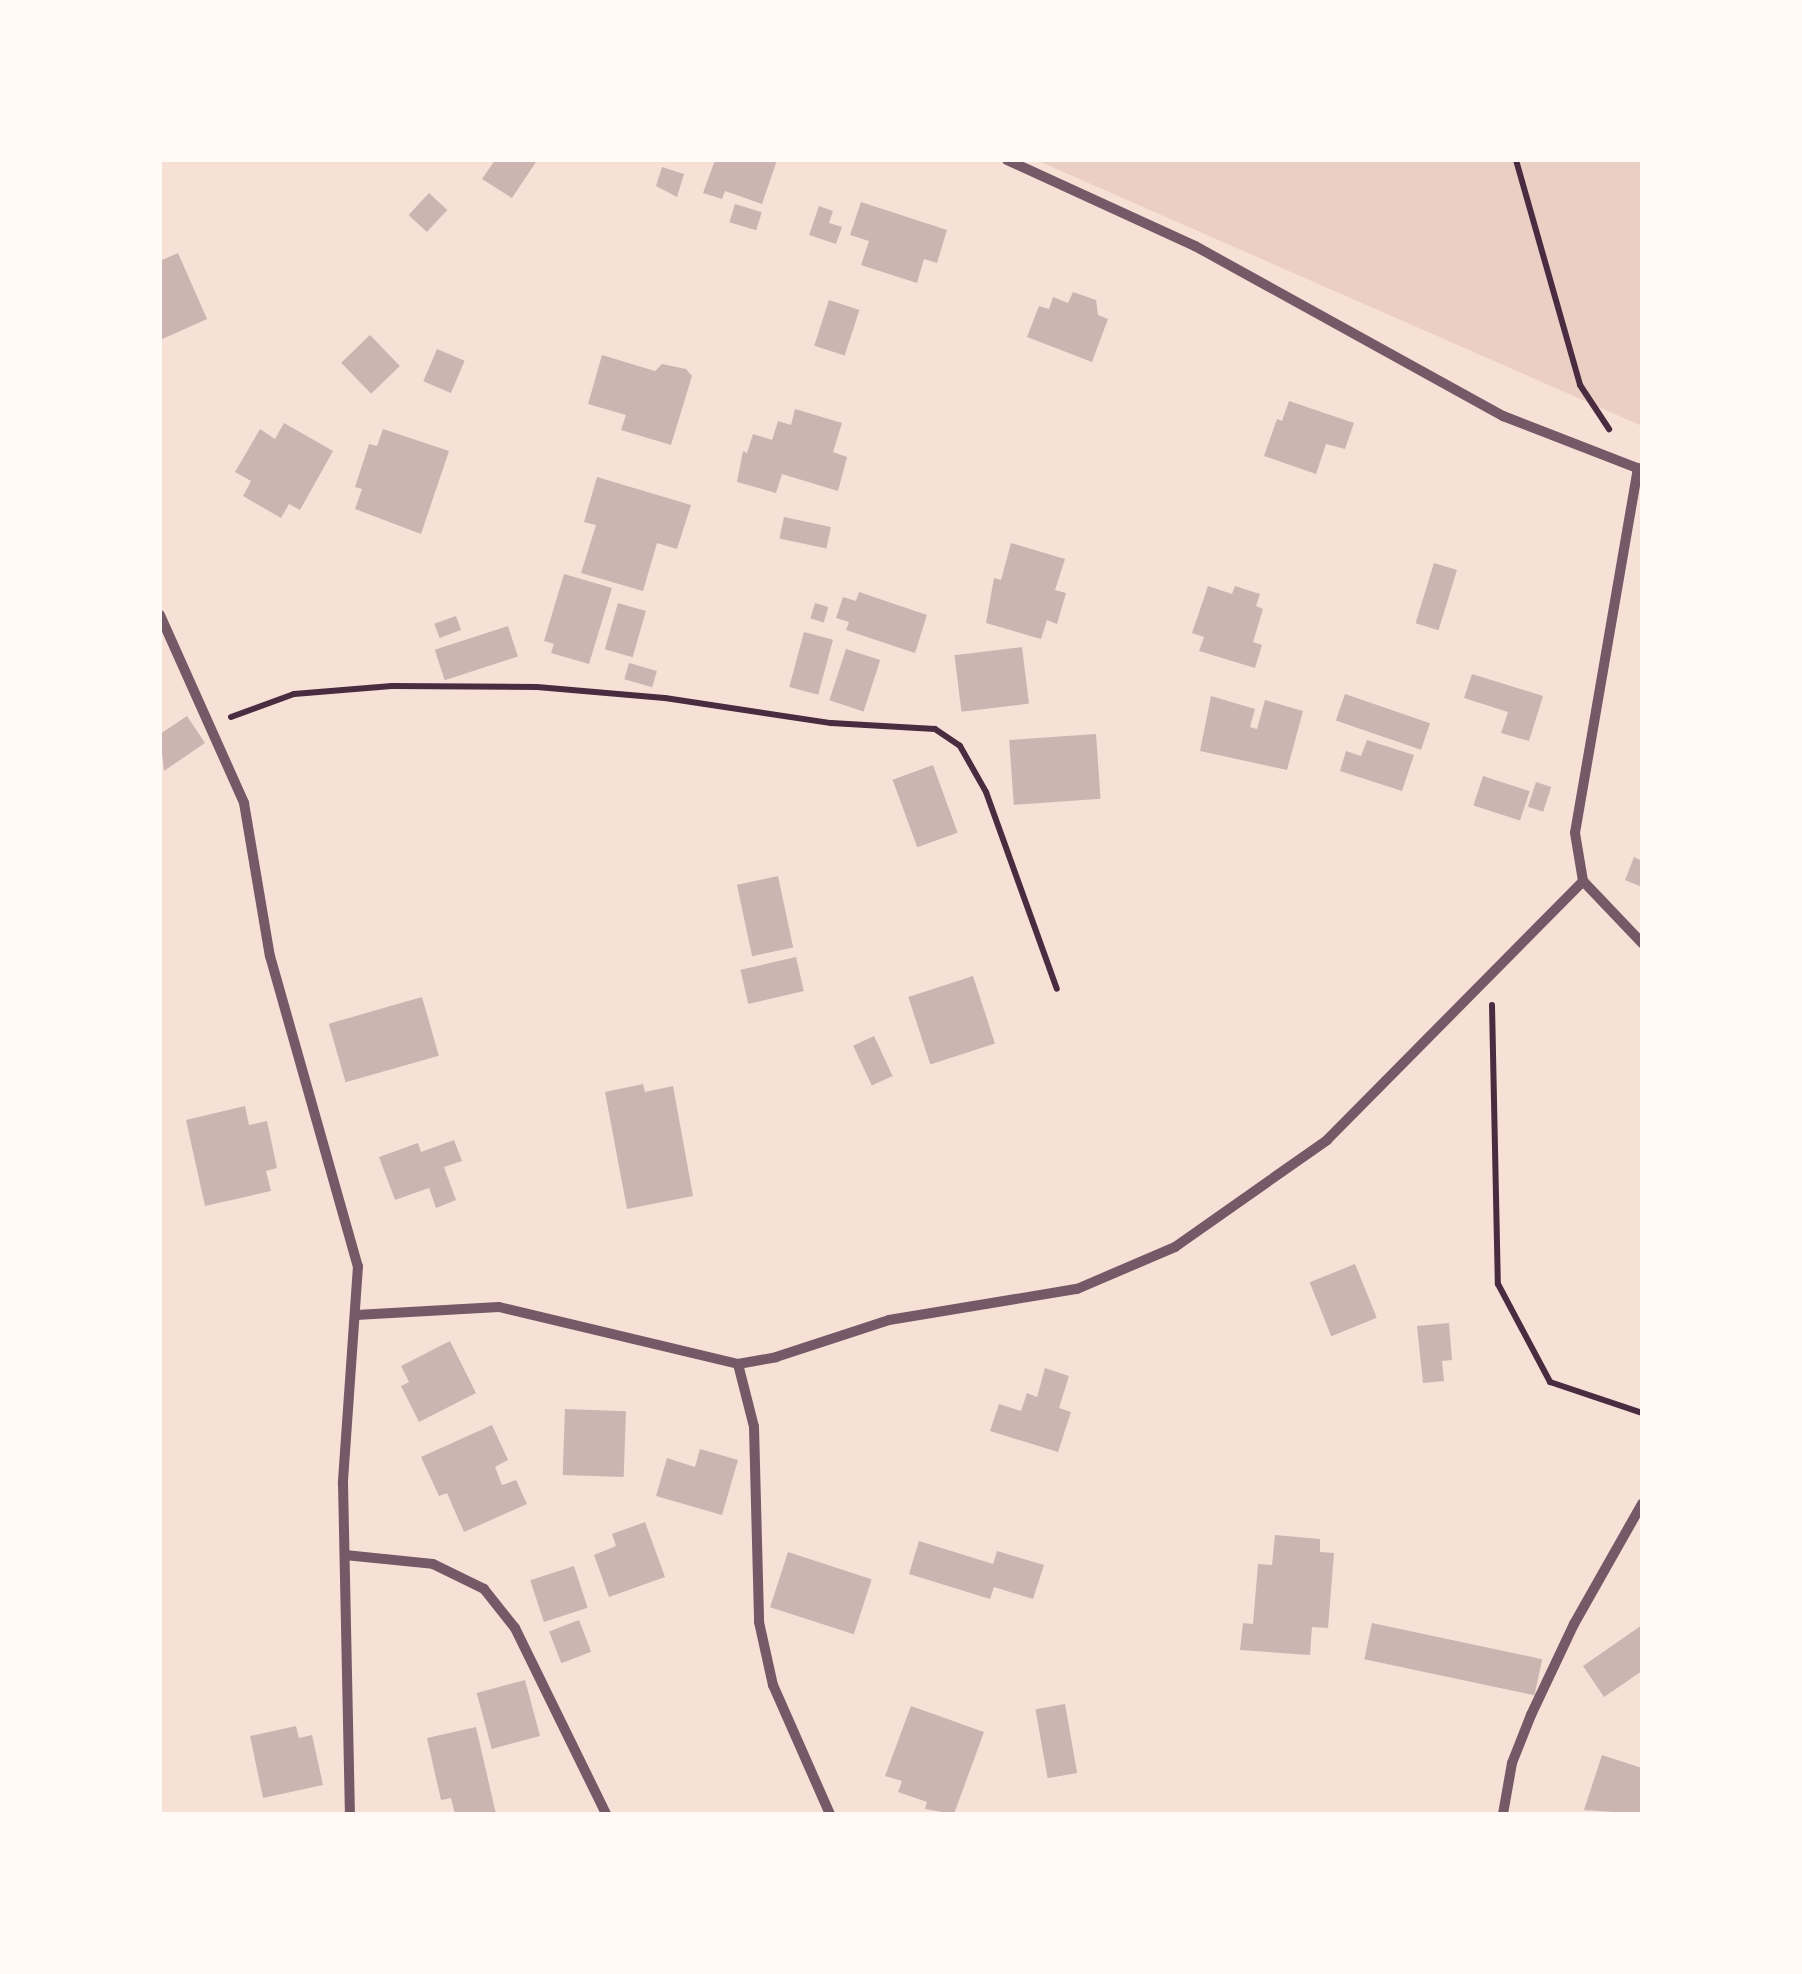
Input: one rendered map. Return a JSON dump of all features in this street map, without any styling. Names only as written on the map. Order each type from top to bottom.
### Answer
[{"type":"street","points":[[1008,160],[1196,246],[1503,416],[1639,469],[1575,833],[1583,882],[1642,944]]},
{"type":"street","points":[[160,615],[244,803],[270,956],[358,1266],[343,1483],[350,1814]]},
{"type":"street","points":[[356,1314],[499,1308],[738,1364],[776,1357],[889,1320],[1077,1289],[1175,1247],[1327,1140],[1583,882]]},
{"type":"street","points":[[738,1364],[754,1427],[760,1622],[772,1685],[830,1814]]},
{"type":"street","points":[[1502,1814],[1512,1762],[1531,1715],[1574,1624],[1642,1504]]},
{"type":"street","points":[[345,1555],[433,1564],[484,1589],[515,1628],[606,1814]]},
{"type":"path","points":[[1516,160],[1580,385],[1639,469]]},
{"type":"path","points":[[211,724],[294,694],[392,686],[537,687],[665,698],[830,723],[935,730],[960,746],[986,792],[1057,988]]},
{"type":"path","points":[[1491,974],[1498,1284],[1550,1382],[1642,1413]]},
{"type":"shaded area","points":[[1036,160],[1642,160],[1642,426]]},
{"type":"building","points":[[495,160],[536,162],[512,198],[482,179]]},
{"type":"building","points":[[715,160],[777,160],[762,204],[725,191],[722,199],[703,193]]},
{"type":"building","points":[[662,167],[684,174],[677,197],[656,186]]},
{"type":"building","points":[[429,193],[447,210],[427,232],[409,215]]},
{"type":"building","points":[[861,202],[947,230],[937,263],[924,259],[917,283],[861,265],[869,241],[850,235]]},
{"type":"building","points":[[735,204],[762,212],[756,230],[729,222]]},
{"type":"building","points":[[819,206],[833,211],[829,223],[842,227],[836,244],[809,235]]},
{"type":"building","points":[[178,253],[207,319],[160,340],[160,261]]},
{"type":"building","points":[[1073,292],[1096,300],[1098,315],[1108,319],[1092,362],[1027,337],[1039,306],[1049,309],[1053,297],[1068,303]]},
{"type":"building","points":[[829,300],[859,310],[845,356],[814,346]]},
{"type":"building","points":[[370,335],[400,366],[371,394],[341,363]]},
{"type":"building","points":[[437,349],[465,361],[451,393],[423,381]]},
{"type":"building","points":[[602,355],[655,371],[662,364],[686,369],[692,376],[671,445],[621,430],[626,415],[588,404]]},
{"type":"building","points":[[1289,401],[1354,423],[1345,449],[1326,444],[1316,474],[1264,456],[1277,419],[1282,421]]},
{"type":"building","points":[[795,409],[842,423],[833,452],[847,457],[838,491],[782,474],[776,493],[737,482],[743,451],[747,453],[753,434],[772,440],[778,421],[791,425]]},
{"type":"building","points":[[284,423],[333,451],[300,510],[289,504],[281,518],[243,496],[251,481],[235,472],[260,429],[275,439]]},
{"type":"building","points":[[383,429],[449,451],[421,534],[355,509],[362,489],[355,487],[369,444],[377,446]]},
{"type":"building","points":[[597,477],[691,505],[677,549],[657,543],[643,591],[581,573],[596,525],[584,522]]},
{"type":"building","points":[[784,517],[831,527],[826,548],[779,539]]},
{"type":"building","points":[[1011,543],[1065,559],[1055,590],[1066,593],[1057,624],[1047,620],[1041,639],[986,623],[994,578],[1001,580]]},
{"type":"building","points":[[1434,563],[1457,570],[1439,630],[1416,623]]},
{"type":"building","points":[[564,574],[612,588],[589,664],[551,653],[554,644],[544,641]]},
{"type":"building","points":[[1208,586],[1232,594],[1235,586],[1260,594],[1256,606],[1263,609],[1253,642],[1262,645],[1255,668],[1199,651],[1204,637],[1192,633]]},
{"type":"building","points":[[859,592],[927,615],[915,653],[846,630],[849,622],[836,618],[843,597],[856,601]]},
{"type":"building","points":[[618,603],[646,611],[633,657],[605,649]]},
{"type":"building","points":[[815,603],[828,607],[824,622],[810,618]]},
{"type":"building","points":[[456,616],[461,630],[440,638],[434,624]]},
{"type":"building","points":[[508,626],[518,656],[445,680],[435,650]]},
{"type":"building","points":[[804,632],[833,640],[818,695],[789,687]]},
{"type":"building","points":[[1022,647],[1029,704],[961,712],[955,655]]},
{"type":"building","points":[[846,649],[880,660],[864,711],[829,700]]},
{"type":"building","points":[[629,663],[657,671],[652,687],[624,679]]},
{"type":"building","points":[[1472,674],[1543,696],[1529,741],[1501,733],[1508,712],[1464,698]]},
{"type":"building","points":[[1345,694],[1430,723],[1421,750],[1336,720]]},
{"type":"building","points":[[1211,696],[1255,709],[1250,727],[1257,729],[1265,700],[1303,711],[1287,770],[1200,751]]},
{"type":"building","points":[[187,716],[205,743],[164,771],[160,734]]},
{"type":"building","points":[[1096,734],[1101,799],[1014,805],[1009,740]]},
{"type":"building","points":[[1367,740],[1414,755],[1402,791],[1340,771],[1346,751],[1361,756]]},
{"type":"building","points":[[933,765],[958,833],[917,847],[893,780]]},
{"type":"building","points":[[1483,776],[1530,791],[1520,821],[1473,805]]},
{"type":"building","points":[[1536,782],[1551,787],[1543,812],[1528,807]]},
{"type":"building","points":[[1634,857],[1642,861],[1642,887],[1625,880]]},
{"type":"building","points":[[778,876],[793,947],[752,956],[737,885]]},
{"type":"building","points":[[796,957],[804,991],[748,1004],[740,970]]},
{"type":"building","points":[[973,976],[995,1044],[930,1065],[908,997]]},
{"type":"building","points":[[422,997],[439,1056],[346,1082],[329,1024]]},
{"type":"building","points":[[874,1036],[893,1076],[872,1086],[853,1046]]},
{"type":"building","points":[[643,1084],[645,1092],[673,1086],[693,1196],[627,1209],[605,1092]]},
{"type":"building","points":[[245,1106],[249,1125],[267,1121],[277,1168],[266,1171],[271,1191],[205,1206],[186,1120]]},
{"type":"building","points":[[454,1140],[462,1161],[444,1167],[456,1200],[436,1208],[429,1188],[395,1200],[379,1157],[418,1143],[421,1152]]},
{"type":"building","points":[[1355,1264],[1377,1318],[1331,1336],[1310,1282]]},
{"type":"building","points":[[1449,1323],[1452,1360],[1442,1361],[1444,1381],[1423,1383],[1417,1326]]},
{"type":"building","points":[[450,1341],[476,1393],[419,1422],[401,1386],[409,1382],[401,1366]]},
{"type":"building","points":[[1045,1368],[1069,1376],[1059,1408],[1071,1412],[1058,1452],[990,1431],[999,1404],[1021,1411],[1027,1393],[1037,1397]]},
{"type":"building","points":[[565,1409],[626,1411],[624,1477],[563,1475]]},
{"type":"building","points":[[492,1425],[508,1460],[495,1467],[502,1485],[516,1480],[527,1504],[464,1532],[447,1493],[439,1496],[421,1457]]},
{"type":"building","points":[[700,1449],[738,1460],[722,1515],[656,1496],[667,1458],[695,1467]]},
{"type":"building","points":[[645,1522],[665,1577],[609,1597],[594,1555],[616,1546],[612,1534]]},
{"type":"building","points":[[1275,1535],[1320,1539],[1320,1552],[1334,1553],[1328,1628],[1312,1627],[1310,1655],[1240,1650],[1243,1623],[1253,1624],[1258,1564],[1272,1565]]},
{"type":"building","points":[[919,1541],[993,1564],[997,1551],[1044,1565],[1033,1599],[994,1587],[990,1599],[909,1574]]},
{"type":"building","points":[[788,1552],[872,1579],[854,1634],[770,1607]]},
{"type":"building","points":[[574,1566],[588,1608],[544,1622],[530,1580]]},
{"type":"building","points":[[579,1620],[591,1652],[561,1663],[549,1631]]},
{"type":"building","points":[[1372,1623],[1542,1659],[1535,1695],[1364,1659]]},
{"type":"building","points":[[1642,1625],[1642,1671],[1604,1697],[1583,1666]]},
{"type":"building","points":[[525,1680],[540,1736],[492,1749],[477,1693]]},
{"type":"building","points":[[1065,1704],[1077,1773],[1048,1778],[1035,1709]]},
{"type":"building","points":[[911,1706],[984,1732],[954,1814],[925,1809],[927,1802],[898,1792],[902,1781],[885,1776]]},
{"type":"building","points":[[296,1726],[299,1738],[312,1735],[323,1785],[263,1798],[250,1736]]},
{"type":"building","points":[[476,1727],[496,1814],[455,1814],[451,1798],[441,1800],[427,1738]]},
{"type":"building","points":[[1602,1755],[1642,1768],[1642,1814],[1584,1810]]}]
